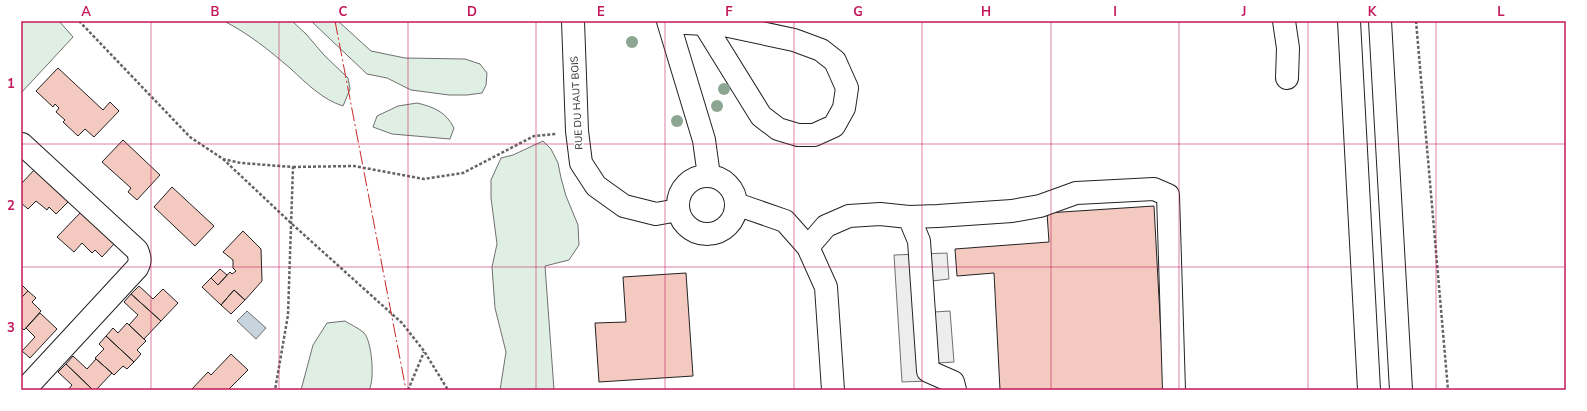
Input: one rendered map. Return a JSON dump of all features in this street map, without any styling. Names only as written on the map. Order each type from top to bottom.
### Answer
[{"type":"main road","name":"RUE DU HAUT BOIS","points":[[573,21],[577,131],[581,163],[596,186],[624,206],[656,214],[678,210]]},
{"type":"main road","points":[[1284,21],[1288,48],[1287,78]]},
{"type":"main road","points":[[1349,21],[1369,390]]},
{"type":"main road","points":[[1380,21],[1401,390]]},
{"type":"main road","points":[[704,24],[762,116],[778,129],[798,135],[814,135],[834,126],[844,108],[847,88],[835,61],[821,50],[794,40],[724,25],[669,22],[704,140],[709,176]]},
{"type":"main road","points":[[22,144],[137,250],[140,256],[140,262],[137,268],[25,387]]},
{"type":"main road","points":[[709,176],[720,179],[728,185],[734,194],[736,204],[735,215],[729,224],[721,231],[710,234],[702,234],[690,228],[681,218],[678,210],[679,199],[683,190],[690,182],[709,176]]},
{"type":"main road","points":[[808,247],[826,226],[849,216],[880,214],[909,217],[1012,211],[1040,206],[1076,193],[1154,190],[1168,195],[1174,390]]},
{"type":"main road","points":[[736,204],[785,221],[808,247],[826,287],[833,390]]},
{"type":"main road","points":[[909,217],[920,241],[928,371],[952,382],[955,390]]},
{"type":"path","points":[[79,21],[190,137],[223,159],[292,224],[402,323],[424,351],[448,390]]},
{"type":"path","points":[[1416,21],[1448,390]]},
{"type":"path","points":[[223,159],[241,163],[293,167],[354,166],[424,179],[463,173],[534,136],[577,131]]},
{"type":"path","points":[[275,390],[288,315],[293,167]]},
{"type":"path","points":[[408,390],[424,351]]},
{"type":"green space","points":[[21,21],[59,21],[73,37],[21,93]]},
{"type":"green space","points":[[224,21],[292,21],[348,78],[350,89],[343,106],[322,95],[267,49],[242,31]]},
{"type":"green space","points":[[311,21],[338,21],[371,51],[405,58],[465,59],[480,64],[487,73],[486,85],[482,93],[449,95],[411,90],[387,78],[367,74]]},
{"type":"green space","points":[[417,103],[434,108],[451,122],[454,128],[450,139],[392,134],[373,127],[377,116],[398,106]]},
{"type":"green space","points":[[543,141],[551,149],[558,163],[566,196],[578,225],[579,245],[569,260],[545,266],[554,390],[500,390],[506,352],[495,308],[492,267],[497,244],[491,198],[491,180],[501,158],[513,155]]},
{"type":"green space","points":[[345,321],[362,331],[367,337],[372,361],[372,378],[369,390],[301,390],[313,345],[327,323]]},
{"type":"shaded area","points":[[947,253],[949,279],[932,281],[934,312],[950,311],[954,362],[937,363],[929,381],[902,382],[894,255]]},
{"type":"shaded area","points":[[247,311],[266,328],[256,339],[237,321]]},
{"type":"building","points":[[58,68],[103,110],[110,102],[119,111],[94,137],[85,129],[78,136],[63,122],[65,120],[56,112],[59,108],[55,104],[53,107],[36,91]]},
{"type":"building","points":[[123,140],[160,175],[137,200],[128,192],[131,188],[102,162]]},
{"type":"building","points":[[35,169],[69,201],[56,214],[49,207],[47,210],[36,201],[28,209],[21,203],[21,184]]},
{"type":"building","points":[[172,187],[214,226],[195,246],[154,207]]},
{"type":"building","points":[[1154,206],[1164,390],[1000,390],[994,273],[957,276],[955,249],[1049,242],[1047,213]]},
{"type":"building","points":[[81,212],[114,244],[102,257],[95,250],[92,253],[82,243],[74,252],[57,237]]},
{"type":"building","points":[[243,231],[261,249],[262,281],[245,300],[234,290],[221,305],[202,287],[211,278],[218,285],[230,272],[232,274],[236,271],[233,268],[233,260],[223,252]]},
{"type":"building","points":[[220,269],[227,275],[218,285],[211,278]]},
{"type":"building","points":[[686,273],[693,376],[599,382],[595,323],[626,322],[623,277]]},
{"type":"building","points":[[21,284],[28,291],[21,298]]},
{"type":"building","points":[[139,286],[153,299],[163,289],[178,303],[161,321],[131,294]]},
{"type":"building","points":[[234,290],[245,300],[231,314],[221,305]]},
{"type":"building","points":[[28,291],[36,298],[32,302],[41,311],[24,330],[21,327],[21,298]]},
{"type":"building","points":[[131,294],[161,321],[144,339],[129,325],[138,315],[124,302]]},
{"type":"building","points":[[40,313],[57,329],[30,358],[22,351],[35,337],[26,328]]},
{"type":"building","points":[[127,323],[146,341],[137,350],[141,354],[134,362],[106,336],[113,328],[118,333]]},
{"type":"building","points":[[106,336],[134,362],[127,369],[123,366],[114,375],[95,358],[104,349],[99,344]]},
{"type":"building","points":[[231,354],[248,370],[228,390],[191,390],[208,372],[211,375]]},
{"type":"building","points":[[73,356],[87,369],[96,359],[112,373],[96,390],[93,390],[66,364]]},
{"type":"building","points":[[66,364],[93,390],[68,390],[72,385],[58,372]]},
{"type":"power","points":[[335,21],[406,390]]}]
